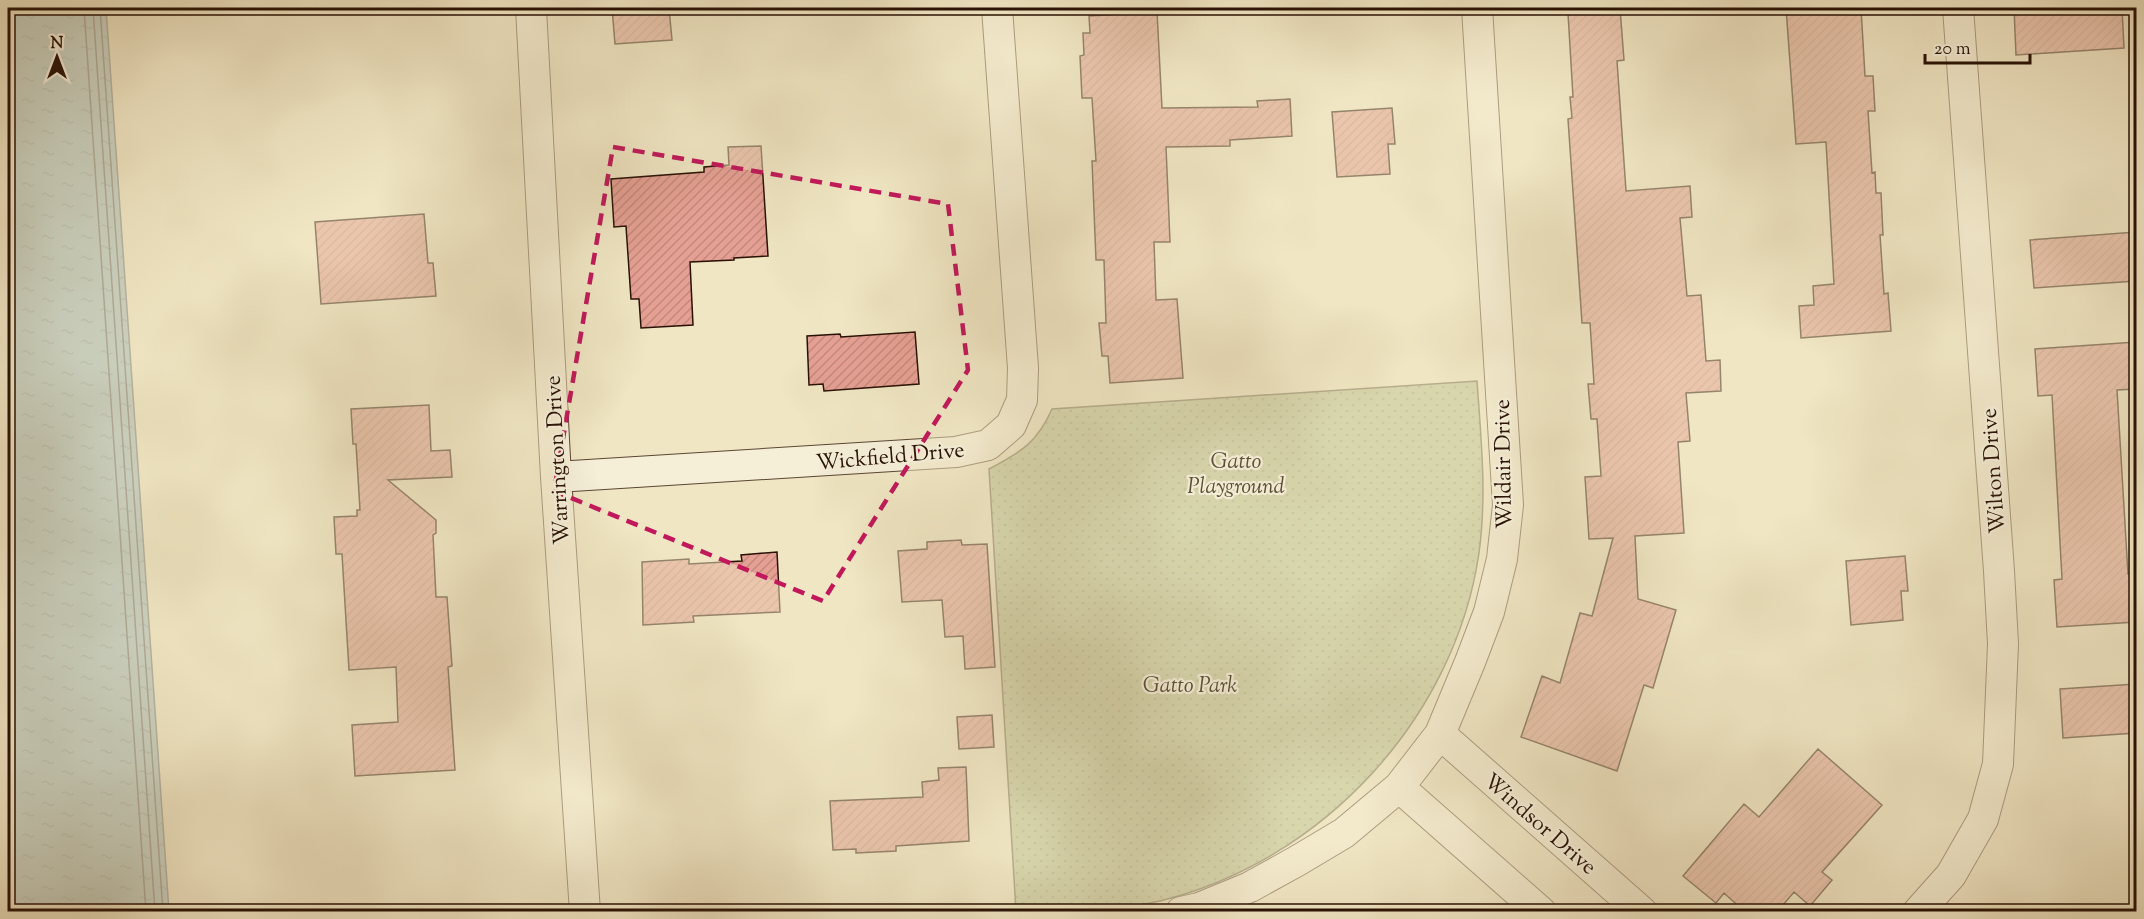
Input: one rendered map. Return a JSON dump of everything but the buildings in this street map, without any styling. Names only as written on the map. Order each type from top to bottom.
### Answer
[{"type":"street","name":"Warrington Drive","points":[[531,8],[556,477],[585,912]]},
{"type":"street","name":"Wickfield Drive","points":[[556,477],[956,452],[988,445],[1011,425],[1022,400],[1023,368],[997,8]]},
{"type":"street","name":"Wildair Drive","points":[[1181,912],[1199,908],[1250,887],[1297,861],[1344,833],[1399,787],[1440,734],[1489,612],[1502,559],[1508,505],[1477,8]]},
{"type":"street","name":"Wilton Drive","points":[[1918,912],[1951,875],[1983,819],[1998,764],[2001,713],[2003,644],[1999,571],[1958,8]]},
{"type":"street","name":"Windsor Drive","points":[[1440,734],[1642,912]]},
{"type":"street","points":[[1399,787],[1541,912]]},
{"type":"highlighted area","points":[[613,147],[948,204],[968,370],[823,601],[554,491]]},
{"type":"green space","name":"Gatto Park","points":[[1477,381],[1483,510],[1479,553],[1465,614],[1442,671],[1410,725],[1372,774],[1326,817],[1275,853],[1220,881],[1160,901],[1124,907],[1070,911],[1016,911],[989,469],[1027,445],[1040,430],[1052,409]]},
{"type":"water","points":[[8,8],[106,8],[169,911],[10,911],[8,866]]},
{"type":"park label","name":"Gatto Playground","points":[[1236,473]]}]
